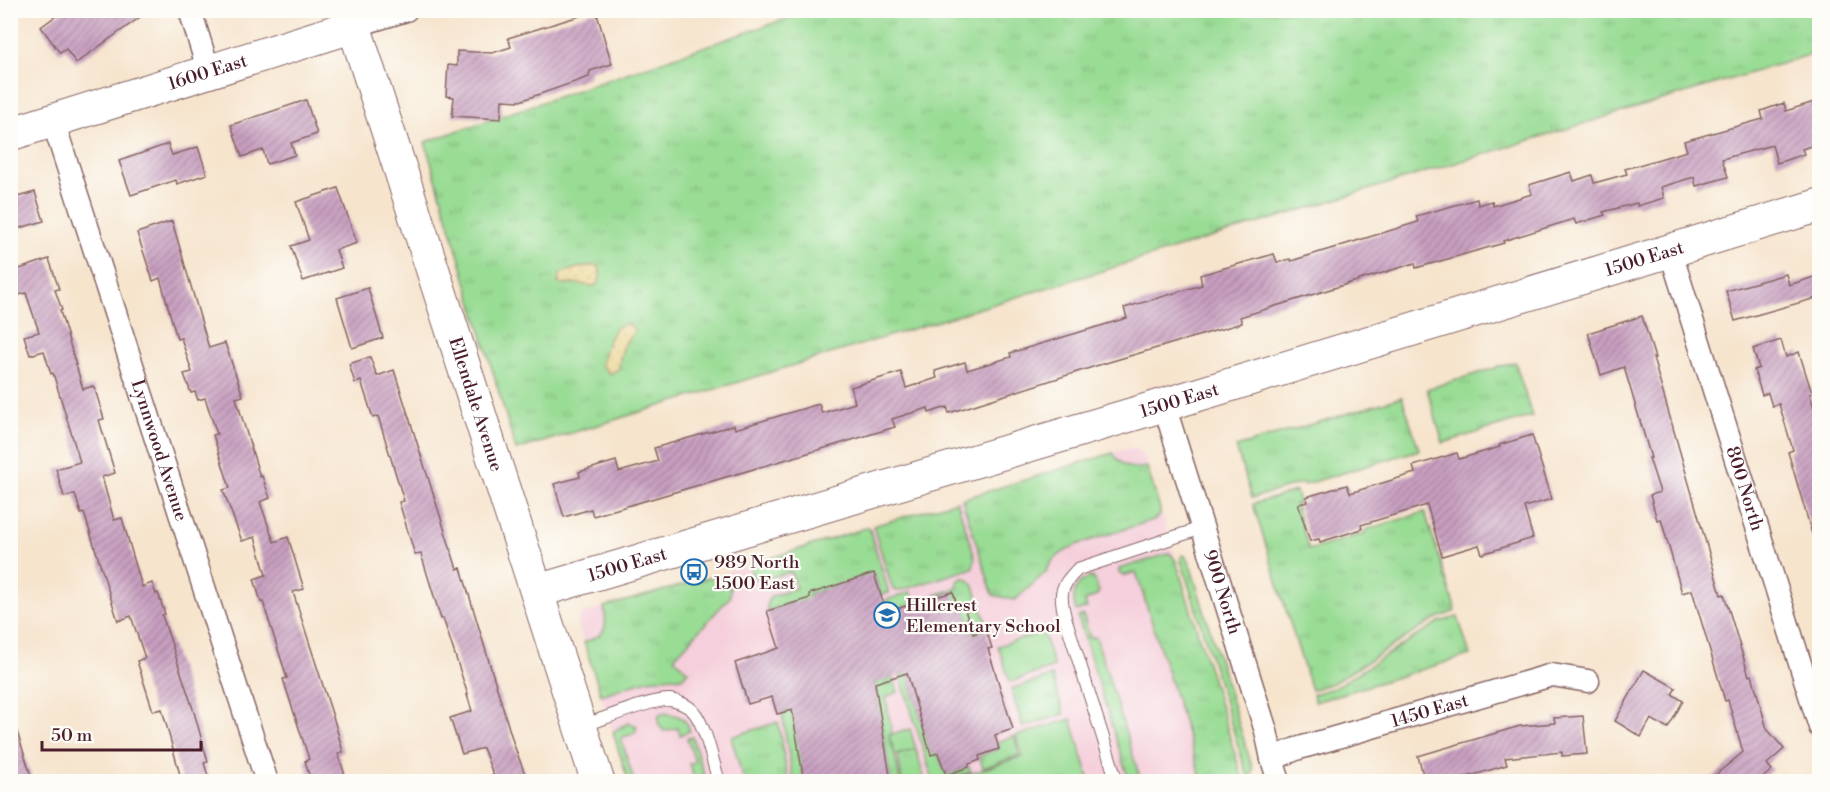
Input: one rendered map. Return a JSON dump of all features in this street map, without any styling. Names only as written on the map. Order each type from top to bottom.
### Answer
[{"type":"street","points":[[189,10],[209,72]]},
{"type":"street","name":"1600 East","points":[[10,134],[406,10]]},
{"type":"street","name":"Ellendale Avenue","points":[[354,26],[598,782]]},
{"type":"street","name":"Lynnwood Avenue","points":[[53,121],[267,782]]},
{"type":"street","name":"1500 East","points":[[538,591],[1164,405],[1820,205]]},
{"type":"street","name":"800 North","points":[[1670,250],[1820,727]]},
{"type":"street","name":"900 North","points":[[1164,405],[1266,731],[1279,782]]},
{"type":"street","name":"1450 East","points":[[1272,759],[1296,749],[1552,675],[1588,681]]},
{"type":"lane","points":[[1117,782],[1065,617],[1061,599],[1062,590],[1067,580],[1078,569],[1202,528]]},
{"type":"lane","points":[[581,726],[656,701],[669,700],[687,706],[699,721],[719,782]]},
{"type":"shaded area","name":"Hillcrest Elementary School","points":[[1128,448],[1136,449],[1144,456],[1244,781],[628,781],[578,624],[578,619],[583,613],[715,576]]},
{"type":"green space","points":[[806,11],[1819,11],[1819,52],[516,450],[425,142]]},
{"type":"green space","points":[[1515,362],[1532,416],[1443,443],[1427,389]]},
{"type":"green space","points":[[1402,397],[1419,450],[1252,498],[1236,447]]},
{"type":"green space","points":[[1113,453],[1119,462],[1127,466],[1147,467],[1160,515],[1156,519],[1076,545],[1062,553],[1052,561],[1045,573],[1015,600],[993,595],[962,499]]},
{"type":"green space","points":[[1296,491],[1299,502],[1295,504],[1309,550],[1425,512],[1456,611],[1437,618],[1333,683],[1311,690],[1253,504]]},
{"type":"green space","points":[[957,501],[975,558],[973,568],[896,591],[892,587],[873,526]]},
{"type":"green space","points":[[869,527],[889,593],[881,595],[874,574],[809,594],[813,607],[792,603],[767,611],[768,600],[772,596],[796,588],[791,572],[761,580],[753,577],[750,568],[759,562]]},
{"type":"green space","points":[[1170,553],[1176,561],[1242,781],[1202,781],[1136,572],[1123,576],[1119,573],[1119,569]]},
{"type":"green space","points":[[1182,555],[1189,561],[1253,770],[1251,778],[1247,775],[1181,560]]},
{"type":"green space","points":[[715,576],[725,576],[730,586],[730,597],[674,658],[688,671],[682,678],[651,680],[601,695],[584,642],[597,637],[604,630],[606,621],[604,607]]},
{"type":"green space","points":[[1091,577],[1094,578],[1099,592],[1085,601],[1087,608],[1076,611],[1075,590],[1081,582]]},
{"type":"green space","points":[[966,578],[973,584],[989,630],[973,634],[964,607],[958,609],[952,592],[886,612],[883,601],[911,592],[914,601],[958,588],[957,582]]},
{"type":"green space","points":[[1083,615],[1090,638],[1096,637],[1141,781],[1129,781],[1078,617]]},
{"type":"green space","points":[[1458,617],[1470,655],[1315,702],[1313,694],[1334,688],[1439,622]]},
{"type":"green space","points":[[1043,632],[1054,667],[1010,682],[998,646]]},
{"type":"green space","points":[[907,673],[931,754],[938,753],[946,775],[969,767],[971,772],[943,781],[933,781],[900,675]]},
{"type":"green space","points":[[1052,676],[1064,714],[1023,727],[1011,689]]},
{"type":"green space","points":[[893,677],[898,692],[886,697],[892,734],[889,735],[900,781],[891,781],[875,683]]},
{"type":"green space","points":[[792,710],[804,781],[793,781],[782,713]]},
{"type":"green space","points":[[664,713],[681,718],[690,731],[680,735],[678,728],[664,731],[658,719],[659,715]]},
{"type":"green space","points":[[1071,719],[1090,781],[949,781],[1023,756],[1016,736]]},
{"type":"green space","points":[[778,722],[788,781],[744,781],[731,737]]},
{"type":"green space","points":[[629,723],[637,726],[635,733],[621,738],[634,781],[628,781],[613,732]]},
{"type":"green space","points":[[910,729],[916,749],[895,755],[889,735]]},
{"type":"green space","points":[[1014,736],[1020,755],[983,768],[979,756],[999,749],[997,742]]},
{"type":"green space","points":[[692,737],[706,781],[695,781],[689,764],[695,762],[687,738]]},
{"type":"green space","points":[[916,749],[925,781],[902,781],[898,755]]},
{"type":"sand","points":[[594,265],[600,268],[597,285],[558,283],[561,273]]},
{"type":"sand","points":[[628,323],[635,331],[623,348],[619,368],[610,374],[601,365],[607,344],[615,328]]},
{"type":"building","points":[[64,10],[150,10],[76,63],[66,49],[60,53],[41,27]]},
{"type":"building","points":[[596,11],[612,64],[590,71],[589,77],[520,101],[502,100],[501,119],[452,116],[454,97],[446,96],[448,65],[457,66],[457,51],[492,53],[511,47],[508,38]]},
{"type":"building","points":[[306,100],[317,134],[291,143],[295,155],[267,164],[263,150],[242,157],[231,125]]},
{"type":"building","points":[[1820,100],[1820,143],[1802,149],[1804,154],[1777,163],[1772,145],[1722,159],[1728,177],[1696,186],[1694,177],[1661,187],[1664,198],[1603,212],[1605,215],[1576,224],[1574,219],[1503,241],[1504,243],[1416,268],[1415,263],[1240,317],[1242,323],[1099,365],[949,413],[947,407],[929,413],[928,408],[892,419],[895,427],[832,446],[593,516],[591,509],[564,517],[554,484],[580,477],[579,472],[616,461],[619,472],[658,461],[654,448],[734,425],[735,429],[819,404],[822,413],[855,403],[851,387],[901,372],[906,388],[937,378],[935,371],[965,362],[967,370],[1011,357],[1010,353],[1127,318],[1124,308],[1202,285],[1200,275],[1274,254],[1277,262],[1290,259],[1291,261],[1418,222],[1416,216],[1477,199],[1478,205],[1492,201],[1493,206],[1532,194],[1529,185],[1571,172],[1574,181],[1592,175],[1594,183],[1627,174],[1625,169],[1687,151],[1684,141],[1763,119],[1761,111],[1784,103],[1786,111]]},
{"type":"building","points":[[168,144],[172,155],[198,147],[207,174],[177,184],[176,180],[131,195],[119,161]]},
{"type":"building","points":[[338,188],[357,243],[336,250],[342,268],[303,281],[291,246],[309,240],[296,202]]},
{"type":"building","points":[[35,192],[44,221],[10,231],[10,199]]},
{"type":"building","points":[[172,221],[209,348],[225,343],[243,396],[236,398],[260,477],[262,476],[270,498],[260,502],[274,542],[288,537],[304,589],[293,592],[335,723],[343,752],[338,753],[347,782],[311,782],[305,761],[309,759],[283,679],[287,678],[254,579],[266,575],[255,537],[242,541],[223,490],[230,488],[213,435],[217,434],[205,398],[198,400],[195,392],[191,393],[184,374],[192,372],[181,338],[177,339],[160,278],[153,281],[137,233]]},
{"type":"building","points":[[49,259],[59,289],[55,290],[62,310],[60,311],[83,389],[94,386],[104,419],[99,420],[115,473],[102,477],[114,520],[122,518],[142,587],[152,583],[156,594],[158,593],[165,614],[162,615],[208,762],[204,763],[210,782],[182,782],[162,709],[153,711],[137,661],[145,658],[131,616],[118,621],[84,513],[81,514],[75,494],[64,497],[56,469],[80,462],[44,351],[30,355],[24,336],[39,332],[26,293],[15,296],[10,283],[10,272]]},
{"type":"building","points":[[1786,274],[1789,285],[1820,275],[1820,297],[1735,321],[1726,291]]},
{"type":"building","points":[[368,288],[383,338],[352,348],[337,298]]},
{"type":"building","points":[[1642,316],[1721,595],[1724,594],[1749,676],[1752,675],[1767,729],[1784,749],[1767,764],[1772,770],[1757,782],[1707,782],[1743,752],[1728,700],[1725,701],[1692,590],[1682,593],[1661,519],[1657,520],[1650,495],[1660,492],[1624,367],[1601,375],[1588,333]]},
{"type":"building","points":[[1781,340],[1786,357],[1799,352],[1820,429],[1820,544],[1815,544],[1788,452],[1793,450],[1779,404],[1772,406],[1768,393],[1762,395],[1754,370],[1759,368],[1753,349]]},
{"type":"building","points":[[370,357],[377,376],[394,370],[457,569],[461,568],[514,745],[528,782],[496,782],[483,748],[462,754],[450,718],[472,711],[468,695],[421,554],[415,555],[399,502],[404,501],[378,416],[373,418],[361,381],[355,383],[349,364]]},
{"type":"building","points":[[1532,435],[1552,499],[1524,507],[1533,538],[1482,554],[1479,545],[1442,556],[1427,505],[1361,525],[1362,529],[1320,542],[1319,539],[1310,541],[1298,504],[1308,502],[1306,497],[1347,485],[1350,493],[1415,473],[1413,466],[1457,453],[1459,459]]},
{"type":"building","points":[[874,573],[886,612],[953,592],[958,609],[964,607],[973,634],[986,630],[992,648],[988,649],[1013,729],[995,735],[999,749],[979,756],[980,760],[969,764],[969,767],[946,775],[938,753],[931,755],[907,673],[875,683],[891,782],[804,782],[792,710],[777,714],[772,697],[748,704],[735,663],[779,648],[767,611],[810,598],[809,594]]},
{"type":"building","points":[[1644,670],[1676,688],[1672,694],[1683,701],[1668,728],[1651,719],[1641,737],[1615,721]]},
{"type":"building","points":[[1583,716],[1587,754],[1562,756],[1562,752],[1505,758],[1507,765],[1450,782],[1425,782],[1418,756],[1520,726],[1555,723],[1554,718]]},
{"type":"building","points":[[14,722],[33,782],[10,782],[10,723]]},
{"type":"place","name":"989 North 1500 East","points":[[694,572]]},
{"type":"place","name":"Hillcrest Elementary School","points":[[887,615]]}]
